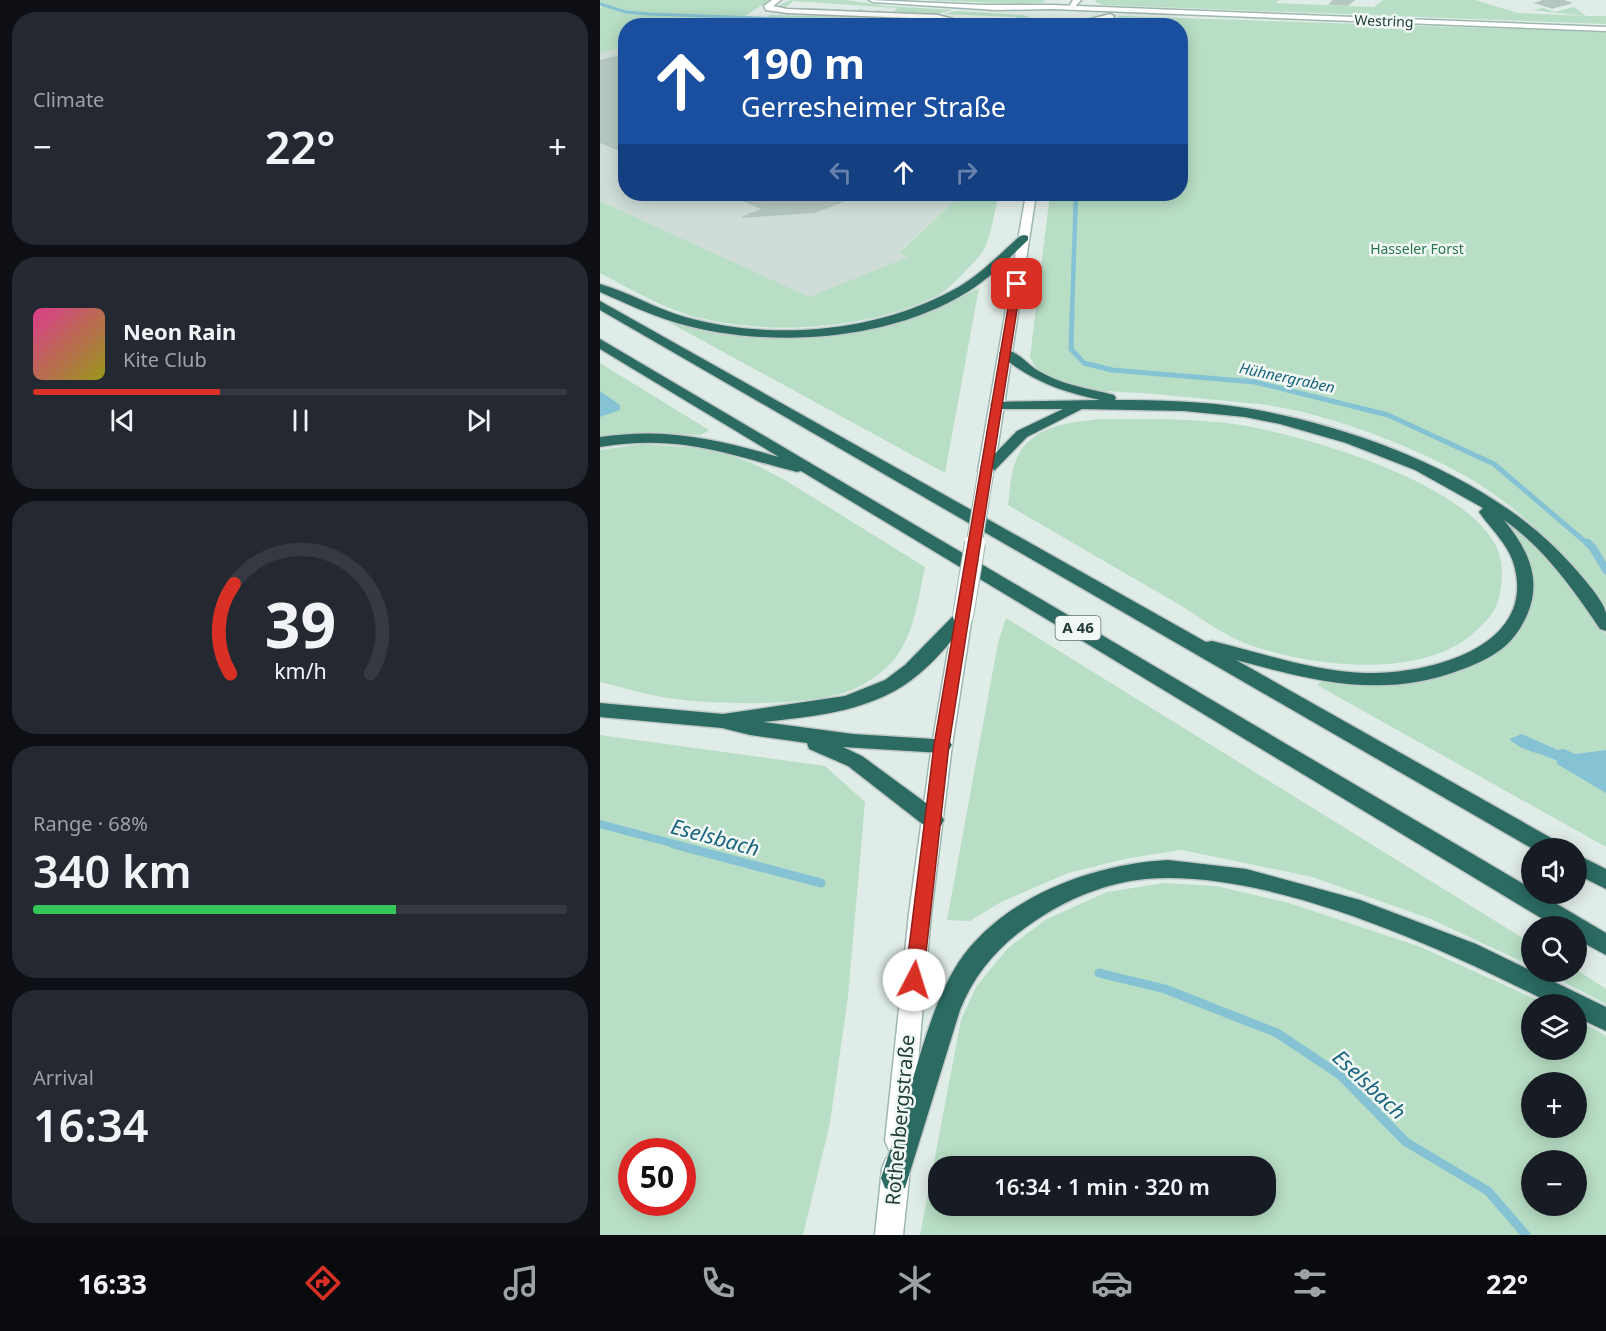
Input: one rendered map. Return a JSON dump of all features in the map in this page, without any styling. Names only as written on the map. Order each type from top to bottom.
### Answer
[{"type":"highway","points":[[600,288],[672,317],[710,327],[767,333],[830,330],[894,318],[942,301],[977,280],[1024,238]]},
{"type":"highway","name":"A 46","points":[[600,305],[1533,838]]},
{"type":"highway","name":"A 46","points":[[600,343],[1558,916]]},
{"type":"highway","points":[[1006,353],[1025,369],[1052,385],[1146,406]]},
{"type":"highway","points":[[997,405],[1211,408],[1302,426],[1400,458],[1464,489],[1516,522],[1546,548],[1581,586],[1606,625]]},
{"type":"highway","points":[[986,471],[1022,434],[1082,406]]},
{"type":"highway","points":[[600,442],[640,436],[675,438],[719,446],[819,473]]},
{"type":"highway","points":[[1189,641],[1324,675],[1377,680],[1423,676],[1464,663],[1499,643],[1516,621],[1525,600],[1526,573],[1518,551],[1503,527],[1464,489]]},
{"type":"highway","points":[[722,721],[816,710],[873,693],[912,669],[963,616]]},
{"type":"highway","points":[[600,710],[722,721],[750,728],[887,744],[942,745]]},
{"type":"highway","points":[[780,732],[835,751],[855,761],[933,820]]},
{"type":"highway","points":[[895,1178],[943,1023],[962,977],[977,957],[1001,933],[1048,902],[1083,886],[1125,872],[1167,869],[1209,872],[1252,880],[1361,910],[1425,932],[1491,961],[1606,1020]]},
{"type":"highway","points":[[1587,869],[1606,880]]},
{"type":"highway","name":"A 46","points":[[1587,934],[1606,945]]},
{"type":"main road","points":[[777,0],[768,6],[769,8],[787,11],[941,18]]},
{"type":"main road","points":[[873,0],[1021,10],[1073,7]]},
{"type":"main road","points":[[1033,6],[1060,0]]},
{"type":"main road","points":[[983,7],[1073,7]]},
{"type":"main road","name":"Westring","points":[[1073,7],[1119,14],[1162,13]]},
{"type":"main road","name":"Westring","points":[[1073,7],[1162,13],[1606,29]]},
{"type":"main road","points":[[1021,10],[1044,16]]},
{"type":"main road","points":[[1099,18],[1119,14]]},
{"type":"main road","name":"Rothenbergstraße","points":[[889,1235],[920,914],[942,745],[1030,201]]},
{"type":"shaded area","points":[[618,48],[618,201],[954,201],[900,251],[908,257],[809,298],[600,201],[600,53]]},
{"type":"green space","points":[[600,0],[770,0],[742,18],[618,18],[618,48],[600,53],[600,8],[602,7]]},
{"type":"green space","points":[[790,0],[846,0],[886,6],[953,10],[936,14],[876,12],[881,10],[880,12],[893,12],[897,8],[793,1],[786,8],[778,6]]},
{"type":"green space","points":[[922,0],[1045,0],[1043,1],[1045,2],[1024,4]]},
{"type":"green space","points":[[1096,0],[1279,0],[1276,3],[1374,7],[1383,0],[1475,0],[1518,13],[1585,16],[1533,10],[1543,8],[1555,12],[1574,7],[1586,16],[1606,16],[1606,24],[1103,5],[1095,2]]},
{"type":"green space","points":[[788,8],[833,8],[798,10]]},
{"type":"green space","points":[[956,11],[1023,15],[1031,18],[1015,18],[945,14]]},
{"type":"green space","points":[[770,15],[894,18],[766,18]]},
{"type":"green space","name":"Hasseler Forst","points":[[1121,16],[1182,18],[1113,18]]},
{"type":"green space","name":"Hasseler Forst","points":[[1188,18],[1606,32],[1606,608],[1558,550],[1517,512],[1479,484],[1419,453],[1319,416],[1287,409],[1259,404],[1104,391],[1067,385],[1042,373],[1030,357],[1049,201],[1188,201]]},
{"type":"green space","points":[[600,201],[809,297],[908,257],[900,252],[955,201],[997,201],[991,231],[983,251],[962,275],[937,296],[911,307],[855,322],[825,326],[765,327],[736,325],[695,317],[653,301],[600,273]]},
{"type":"green space","points":[[979,288],[945,473],[663,319],[694,329],[727,335],[794,339],[828,336],[894,324],[946,306]]},
{"type":"green space","points":[[600,363],[709,430],[701,435],[650,432],[600,438]]},
{"type":"green space","points":[[1102,419],[1196,420],[1257,428],[1334,448],[1415,480],[1450,500],[1478,522],[1496,546],[1502,578],[1496,606],[1490,617],[1480,627],[1458,644],[1431,656],[1400,663],[1368,665],[1303,659],[1238,640],[1008,505],[1013,468],[1029,441],[1063,424]]},
{"type":"green space","points":[[643,444],[711,449],[752,463],[785,480],[925,567],[912,626],[892,662],[867,682],[839,694],[818,699],[768,703],[676,699],[600,682],[600,450]]},
{"type":"green space","points":[[1503,522],[1510,522],[1527,536],[1577,590],[1606,635],[1606,750],[1574,754],[1558,750],[1522,734],[1509,739],[1557,761],[1606,793],[1606,847],[1317,685],[1323,680],[1380,685],[1423,681],[1460,671],[1482,661],[1501,648],[1516,633],[1527,615],[1532,595],[1531,572],[1523,547]]},
{"type":"green space","points":[[1006,618],[1521,937],[1521,961],[1431,919],[1312,877],[1182,850],[1129,858],[1068,873],[1001,902],[970,921],[947,920],[998,643]]},
{"type":"green space","points":[[600,735],[825,766],[865,802],[848,997],[830,1123],[803,1235],[600,1235]]},
{"type":"green space","points":[[1164,883],[1216,886],[1289,903],[1418,946],[1525,994],[1521,994],[1521,1060],[1587,1060],[1587,1025],[1606,1036],[1606,1235],[920,1235],[928,1193],[928,1216],[1276,1216],[1276,1156],[935,1156],[961,1020],[976,987],[1008,948],[1045,920],[1107,892]]},
{"type":"green space","points":[[1587,977],[1606,989],[1606,1004],[1563,982],[1587,982]]},
{"type":"water","points":[[600,391],[620,405],[620,410],[600,417]]},
{"type":"water","points":[[1522,734],[1558,750],[1564,749],[1575,754],[1606,750],[1606,793],[1557,764],[1557,761],[1526,750],[1509,739]]},
{"type":"building","points":[[1334,0],[1354,0],[1348,5],[1330,4]]},
{"type":"building","points":[[1545,0],[1565,0],[1563,1],[1571,3],[1552,8],[1536,3]]},
{"type":"building","points":[[618,56],[618,150],[600,142],[600,61]]},
{"type":"building","points":[[744,201],[843,201],[815,212],[743,217],[764,209]]},
{"type":"waterway","name":"Hühnergraben","points":[[600,4],[626,12],[755,18]]},
{"type":"waterway","name":"Hühnergraben","points":[[1072,314],[1076,201]]},
{"type":"waterway","name":"Hühnergraben","points":[[1072,313],[1071,349],[1084,363],[1112,370],[1255,382],[1388,415],[1494,464],[1589,545]]},
{"type":"waterway","name":"Hühnergraben","points":[[1588,543],[1606,570]]},
{"type":"waterway","name":"Eselsbach","points":[[600,824],[679,845]]},
{"type":"waterway","name":"Eselsbach","points":[[673,844],[821,883]]},
{"type":"waterway","name":"Eselsbach","points":[[1099,973],[1165,989],[1277,1033],[1340,1075],[1406,1142],[1488,1191],[1526,1235]]},
{"type":"route","points":[[914,980],[920,914],[942,745],[1017,284]]}]
